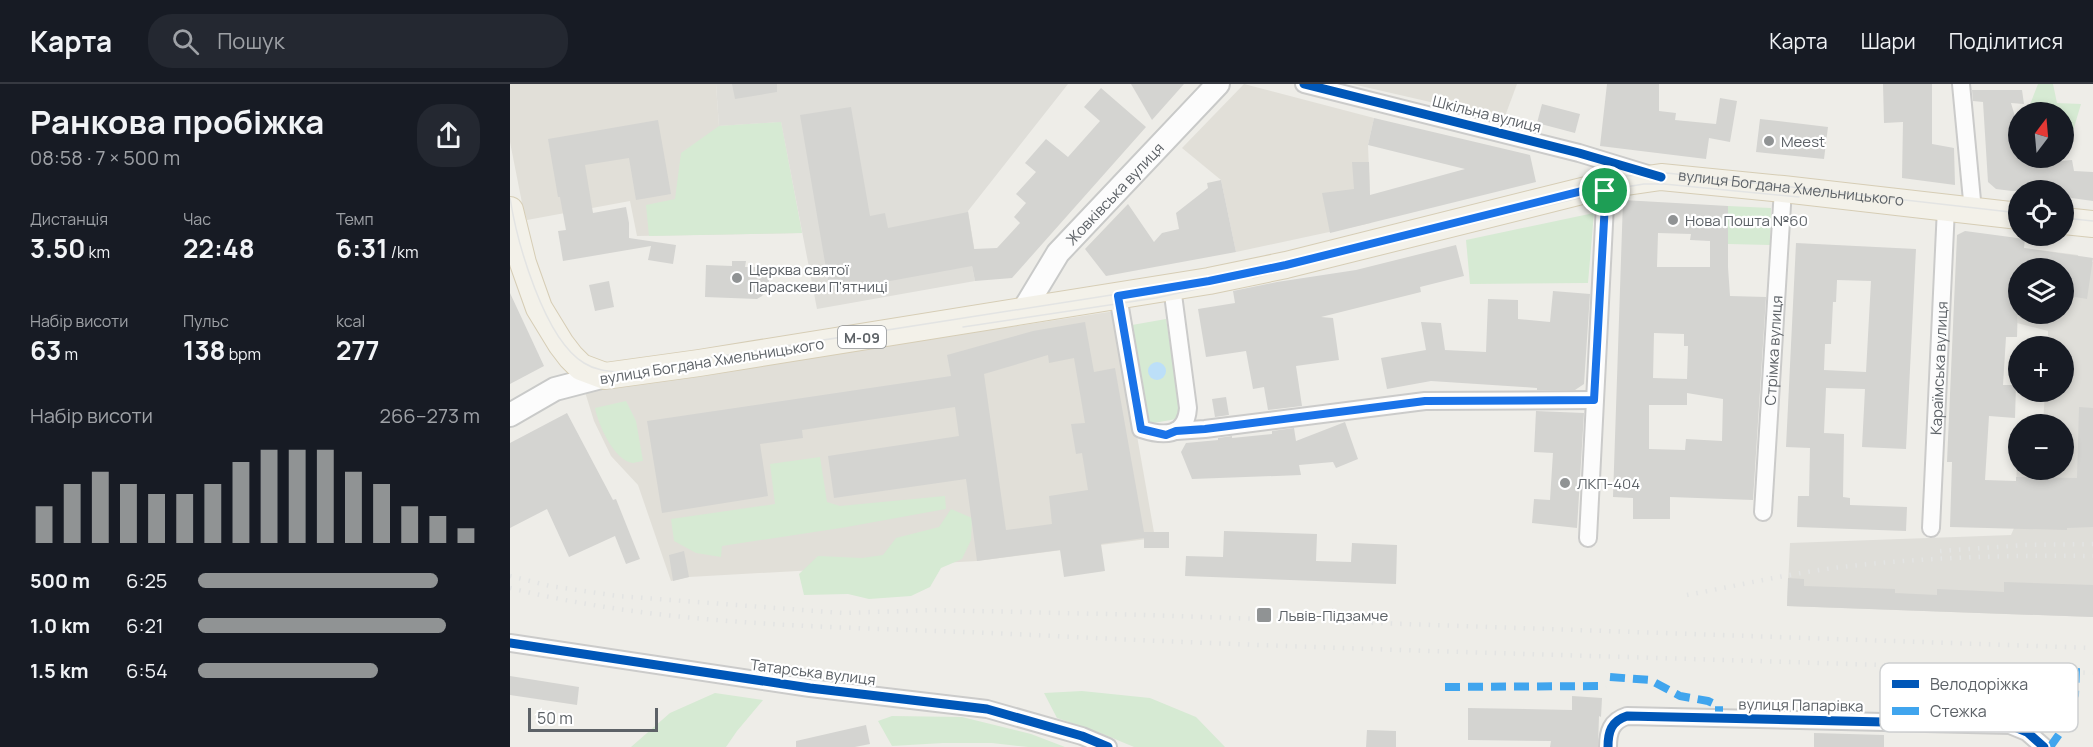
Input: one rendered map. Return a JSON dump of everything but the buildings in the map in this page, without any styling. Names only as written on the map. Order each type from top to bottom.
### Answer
[{"type":"main road","name":"вулиця Богдана Хмельницького","points":[[605,376],[1172,287],[1286,265],[1606,185],[1661,177],[2008,215]]},
{"type":"main road","points":[[510,210],[523,263],[539,308],[571,357],[581,367],[605,376]]},
{"type":"main road","points":[[2074,222],[2093,224]]},
{"type":"street","name":"Жовківська вулиця","points":[[1023,312],[1058,253],[1218,84]]},
{"type":"street","name":"Шкільна вулиця","points":[[1304,84],[1579,153],[1661,177]]},
{"type":"street","points":[[1961,84],[1973,211]]},
{"type":"street","points":[[1588,538],[1606,185]]},
{"type":"street","name":"Стрімка вулиця","points":[[1762,512],[1783,189]]},
{"type":"street","name":"Караїмська вулиця","points":[[1931,528],[1946,208]]},
{"type":"street","points":[[1172,287],[1188,408],[1184,424],[1176,431]]},
{"type":"street","points":[[1118,296],[1141,429],[1160,435],[1176,431],[1425,401],[1594,400]]},
{"type":"street","name":"вулиця Богдана Хмельницького","points":[[510,415],[555,389],[605,376]]},
{"type":"street","name":"Татарська вулиця","points":[[510,644],[810,688],[987,709],[1082,736],[1108,747]]},
{"type":"street","name":"вулиця Папарівка","points":[[1608,747],[1611,726],[1615,721],[1627,716],[1880,722]]},
{"type":"street","name":"вулиця Папарівка","points":[[2027,732],[2044,747]]},
{"type":"shaded area","points":[[510,84],[716,84],[719,126],[781,122],[802,233],[637,236],[630,201],[527,220],[510,142]]},
{"type":"shaded area","points":[[716,84],[1068,84],[968,211],[977,265],[972,266],[975,281],[817,309],[781,122],[719,126]]},
{"type":"shaded area","points":[[1244,84],[1374,118],[1368,145],[1371,223],[1236,252],[1221,180],[1182,148]]},
{"type":"shaded area","points":[[1352,84],[1517,84],[1504,119]]},
{"type":"shaded area","points":[[2024,248],[2078,255],[2078,260],[2093,262],[2093,617],[1787,606],[1790,543],[2011,535],[2014,528],[2016,480],[2074,480],[2074,414],[2044,414],[2044,402],[2074,402],[2074,336],[2048,336],[2048,331],[2021,324],[2074,324],[2074,258],[2023,258]]},
{"type":"shaded area","points":[[1115,311],[1155,538],[977,561],[689,577],[671,581],[638,485],[611,456],[594,421],[585,392]]},
{"type":"green space","points":[[2038,84],[2053,84],[2057,102],[2031,102]]},
{"type":"green space","points":[[2074,104],[2081,104],[2074,128]]},
{"type":"green space","points":[[781,122],[802,233],[649,236],[646,205],[675,199],[681,153],[719,126]]},
{"type":"green space","points":[[1728,206],[1771,208],[1770,245],[1728,244]]},
{"type":"green space","points":[[1594,213],[1588,283],[1470,284],[1466,240]]},
{"type":"green space","points":[[1166,319],[1182,418],[1148,424],[1132,325]]},
{"type":"green space","points":[[626,401],[636,421],[643,461],[633,463],[626,461],[613,449],[603,432],[595,408]]},
{"type":"green space","points":[[820,457],[827,502],[840,506],[945,496],[946,509],[722,546],[721,557],[696,553],[674,541],[671,519],[775,504],[770,464]]},
{"type":"green space","points":[[951,509],[972,518],[971,540],[962,559],[941,568],[930,587],[911,596],[869,599],[848,594],[804,595],[799,574],[818,556],[862,558],[883,555],[896,538],[939,527]]},
{"type":"green space","points":[[1082,691],[1150,698],[1196,717],[1225,747],[1134,747],[1057,718],[1044,693]]},
{"type":"green space","points":[[715,693],[763,700],[726,747],[631,747],[670,713]]},
{"type":"green space","points":[[892,716],[962,717],[1031,734],[1065,747],[1028,747],[992,743],[892,746],[878,721]]},
{"type":"water","points":[[1153,362],[1161,362],[1166,367],[1164,378],[1153,380],[1148,375],[1148,367]]},
{"type":"tram line","points":[[510,198],[526,263],[545,312],[557,333],[570,351],[584,363],[596,369],[619,372],[1156,288],[1238,273],[1626,176],[1667,173],[2008,212]]},
{"type":"tram line","points":[[1253,278],[1619,188],[1644,184],[1799,197]]},
{"type":"tram line","points":[[2074,219],[2093,221]]},
{"type":"tram line","points":[[963,327],[1156,298],[1206,287]]},
{"type":"railway","points":[[1940,551],[2026,545],[2093,544]]},
{"type":"railway","points":[[1687,595],[1809,572],[1910,560],[2093,556]]},
{"type":"railway","points":[[510,576],[550,586],[618,596],[842,613],[936,610],[1146,615],[2093,648]]},
{"type":"railway","points":[[510,588],[574,602],[639,612],[770,624],[1298,646],[1880,665]]},
{"type":"railway","points":[[2078,672],[2093,673]]},
{"type":"marked path","points":[[1610,677],[1650,680],[1680,696],[1708,701],[1719,706],[1719,718]]},
{"type":"marked path","points":[[1445,687],[1606,686]]},
{"type":"marked path","points":[[2050,747],[2061,732]]},
{"type":"cycle path","points":[[1304,84],[1579,153],[1661,177]]},
{"type":"cycle path","points":[[1176,431],[1425,401],[1594,400]]},
{"type":"cycle path","points":[[510,643],[810,688],[987,709],[1082,736],[1108,747]]},
{"type":"cycle path","points":[[1608,747],[1614,724],[1627,716],[1880,722]]},
{"type":"cycle path","points":[[2027,732],[2044,747]]},
{"type":"place","name":"Meest","points":[[1769,141]]},
{"type":"place","name":"Нова Пошта №60","points":[[1673,220]]},
{"type":"place","name":"Церква святої Параскеви П'ятниці","points":[[737,278]]},
{"type":"place","name":"ЛКП-404","points":[[1565,483]]},
{"type":"place","name":"Львів-Підзамче","points":[[1264,615]]},
{"type":"route","points":[[1606,185],[1605,191],[1594,400],[1425,401],[1176,431],[1166,435],[1141,429],[1118,296],[1286,265],[1606,185]]}]
